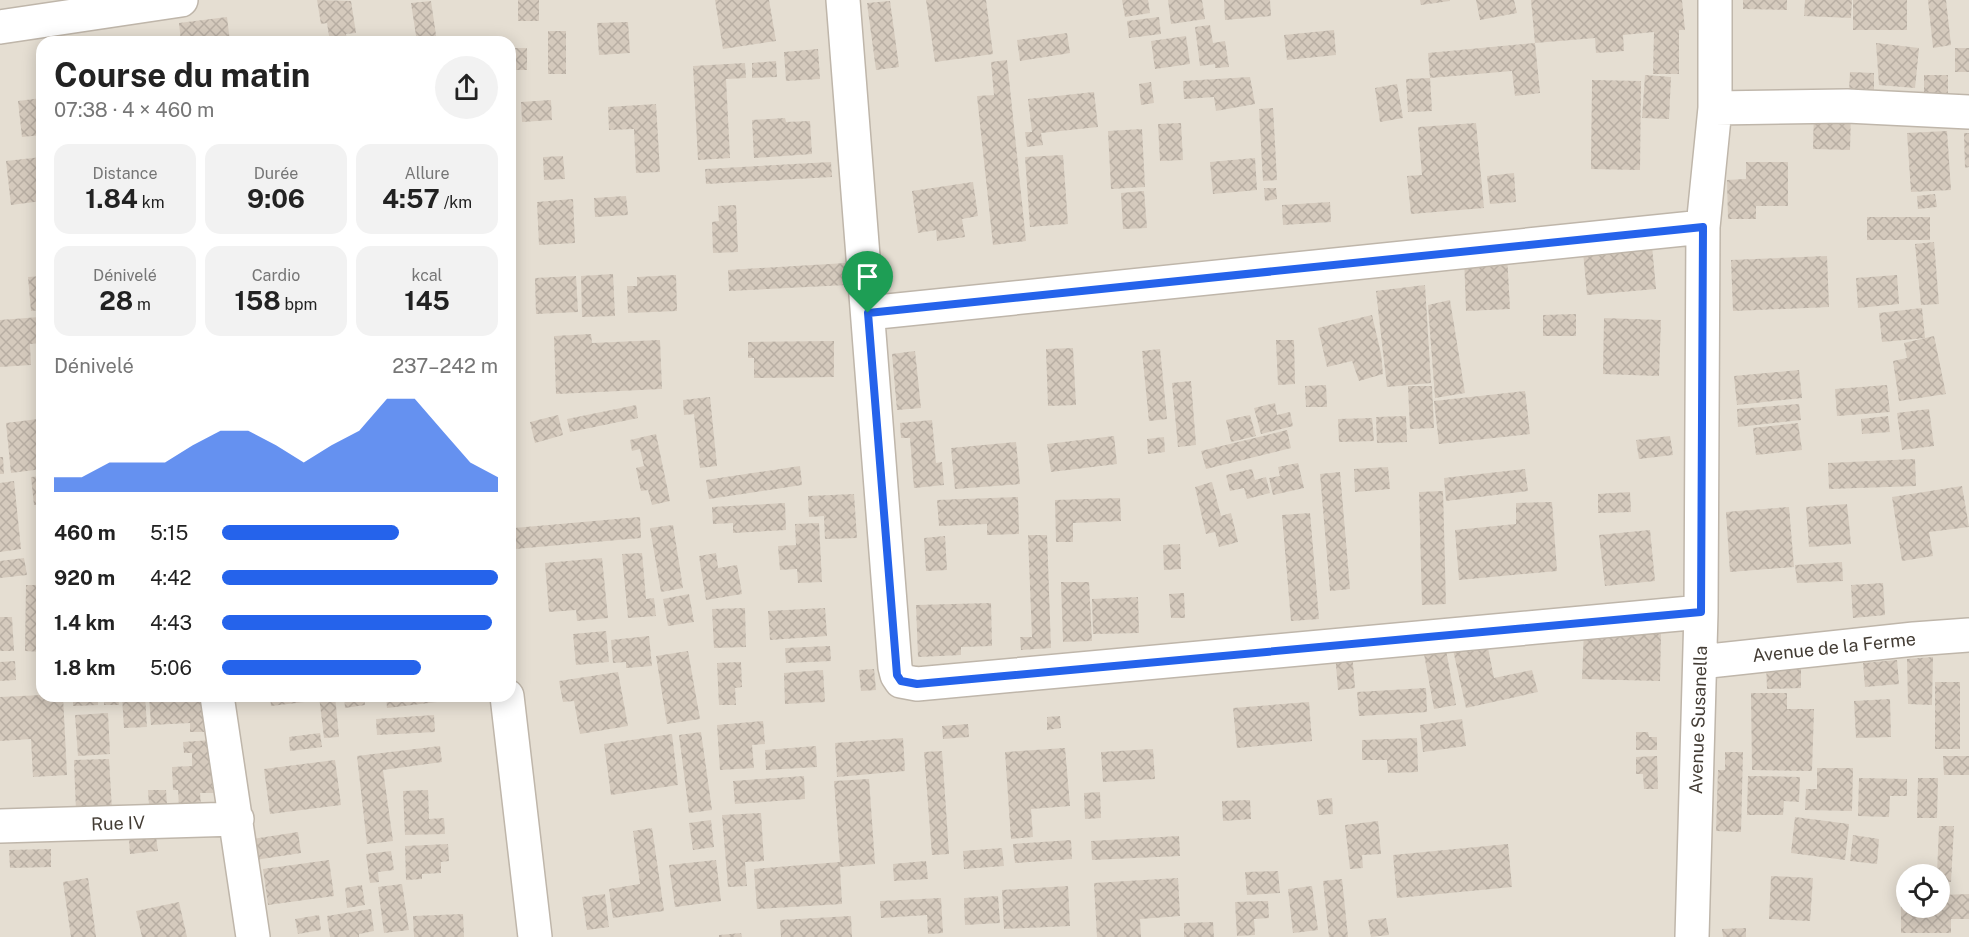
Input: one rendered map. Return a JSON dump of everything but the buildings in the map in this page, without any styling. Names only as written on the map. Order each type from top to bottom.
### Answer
[{"type":"street","points":[[0,27],[181,0]]},
{"type":"street","points":[[843,0],[895,667],[901,681],[917,684],[1701,612]]},
{"type":"street","name":"Avenue Susanella","points":[[1692,937],[1701,612],[1703,227],[1715,108],[1715,0]]},
{"type":"street","points":[[1715,108],[1847,106],[1969,112]]},
{"type":"street","points":[[868,313],[1703,227]]},
{"type":"street","name":"Avenue de la Ferme","points":[[1700,662],[1969,634]]},
{"type":"street","points":[[218,702],[253,937]]},
{"type":"street","points":[[508,702],[535,937]]},
{"type":"street","name":"Rue IV","points":[[0,826],[237,819]]},
{"type":"shaded area","points":[[0,0],[1969,0],[1969,937],[0,937]]},
{"type":"route","points":[[1703,227],[1701,612],[917,684],[901,681],[895,667],[868,313],[1703,227]]}]
